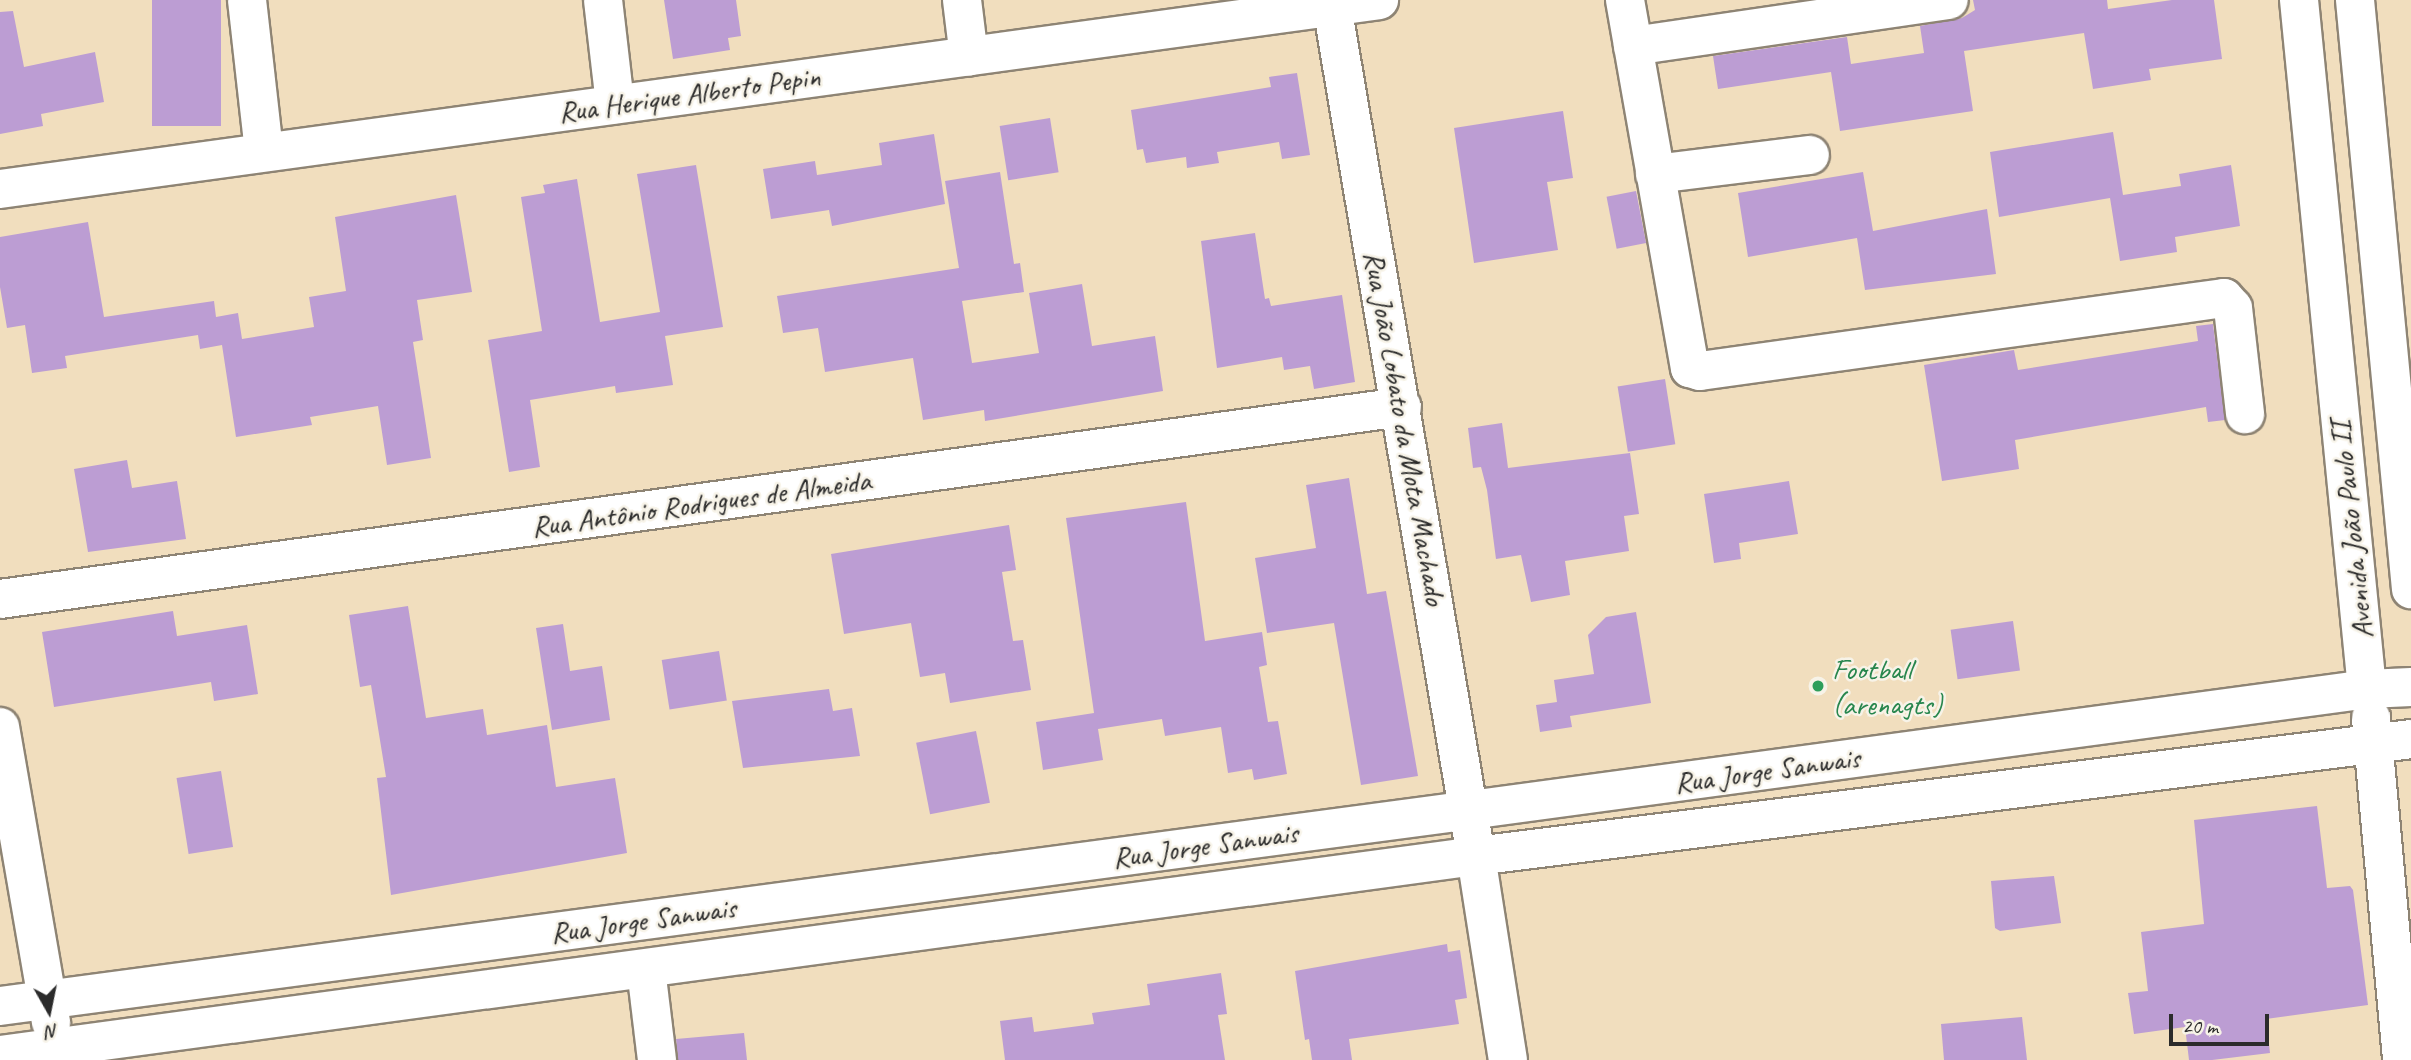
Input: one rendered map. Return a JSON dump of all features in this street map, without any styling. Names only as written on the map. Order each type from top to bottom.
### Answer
[{"type":"street","points":[[247,0],[264,152]]},
{"type":"street","points":[[603,0],[615,104]]},
{"type":"street","points":[[962,0],[969,57]]},
{"type":"street","name":"Rua Herique Alberto Pepin","points":[[0,189],[969,57],[1331,3],[1379,0]]},
{"type":"street","points":[[1625,0],[1690,368],[1700,371],[2224,298],[2233,308],[2245,414]]},
{"type":"street","points":[[1633,46],[1949,0]]},
{"type":"street","name":"Avenida João Paulo II","points":[[2299,0],[2374,742],[2402,1060]]},
{"type":"street","name":"Avenida João Paulo II","points":[[2355,0],[2411,589]]},
{"type":"street","name":"Rua João Lobato da Mota Machado","points":[[1331,3],[1470,810],[1508,1060]]},
{"type":"street","points":[[1655,174],[1811,155]]},
{"type":"street","name":"Rua Antônio Rodrigues de Almeida","points":[[0,599],[1402,407]]},
{"type":"street","name":"Rua Jorge Sanwais","points":[[1,999],[48,1000],[2367,689],[2411,687]]},
{"type":"street","points":[[0,727],[56,1053]]},
{"type":"street","name":"Rua Jorge Sanwais","points":[[8,1056],[56,1053],[646,969],[1476,856],[2411,739]]},
{"type":"street","points":[[646,969],[657,1060]]},
{"type":"street","points":[[1,999],[8,1056]]},
{"type":"building","points":[[152,0],[221,0],[221,126],[152,126]]},
{"type":"building","points":[[664,0],[736,0],[741,36],[728,38],[730,50],[673,59]]},
{"type":"building","points":[[1973,0],[2107,0],[2108,9],[2172,0],[2214,0],[2222,59],[2149,69],[2151,80],[2093,89],[2084,33],[1964,51],[1973,111],[1840,131],[1831,72],[1718,89],[1713,56],[1847,37],[1851,64],[1924,53],[1920,26],[1962,18],[1975,10]]},
{"type":"building","points":[[13,11],[24,67],[95,52],[104,102],[41,114],[43,126],[0,134],[0,12]]},
{"type":"building","points":[[1297,73],[1310,155],[1282,159],[1279,142],[1217,152],[1219,163],[1187,168],[1186,157],[1146,163],[1143,149],[1137,150],[1131,110],[1271,87],[1269,77]]},
{"type":"building","points":[[1563,111],[1573,178],[1547,182],[1558,250],[1474,263],[1454,128]]},
{"type":"building","points":[[1050,118],[1059,172],[1008,180],[1000,126]]},
{"type":"building","points":[[2113,132],[2123,195],[2181,186],[2179,174],[2231,165],[2240,226],[2175,237],[2177,252],[2120,261],[2110,198],[1999,217],[1990,152]]},
{"type":"building","points":[[934,134],[945,204],[832,226],[829,210],[771,219],[763,169],[815,161],[817,175],[882,165],[879,143]]},
{"type":"building","points":[[696,165],[723,327],[665,336],[673,385],[616,393],[615,386],[530,400],[540,467],[509,472],[488,340],[542,331],[521,197],[545,193],[543,185],[577,179],[600,322],[660,312],[637,174]]},
{"type":"building","points":[[1000,172],[1014,264],[1020,263],[1024,292],[962,301],[972,363],[1039,353],[1029,293],[1082,284],[1092,346],[1155,336],[1163,391],[985,421],[984,410],[923,420],[913,358],[825,372],[818,328],[783,333],[777,296],[959,268],[945,181]]},
{"type":"building","points":[[1863,172],[1873,231],[1987,209],[1996,274],[1865,290],[1857,238],[1748,257],[1738,193]]},
{"type":"building","points":[[1636,191],[1646,243],[1617,249],[1607,197]]},
{"type":"building","points":[[456,195],[472,292],[417,300],[423,340],[413,342],[431,458],[387,465],[378,406],[310,417],[312,425],[236,437],[222,345],[200,349],[198,335],[65,356],[67,368],[32,373],[25,325],[7,328],[0,287],[0,237],[88,222],[104,317],[214,301],[216,317],[238,313],[242,339],[314,327],[309,297],[346,291],[335,217]]},
{"type":"building","points":[[1255,233],[1265,299],[1269,298],[1271,306],[1342,295],[1355,382],[1314,389],[1310,366],[1284,370],[1282,357],[1217,368],[1201,241]]},
{"type":"building","points":[[2213,324],[2225,420],[2208,422],[2206,407],[2015,440],[2019,469],[1942,481],[1924,365],[2014,350],[2018,370],[2198,341],[2196,326]]},
{"type":"building","points":[[1665,379],[1675,444],[1628,452],[1618,387]]},
{"type":"building","points":[[1502,423],[1508,468],[1630,453],[1639,514],[1624,516],[1629,551],[1565,561],[1570,595],[1531,602],[1521,555],[1496,559],[1487,490],[1481,467],[1473,468],[1468,428]]},
{"type":"building","points":[[127,460],[132,488],[177,481],[186,539],[88,552],[74,469]]},
{"type":"building","points":[[1349,478],[1367,594],[1386,591],[1418,776],[1361,785],[1334,623],[1267,633],[1255,558],[1316,548],[1306,485]]},
{"type":"building","points":[[1789,481],[1798,534],[1739,543],[1741,559],[1714,563],[1704,494]]},
{"type":"building","points":[[1186,502],[1205,641],[1262,632],[1267,665],[1259,667],[1268,722],[1278,721],[1287,774],[1254,780],[1252,769],[1228,773],[1221,727],[1165,736],[1162,719],[1098,729],[1103,760],[1043,770],[1036,722],[1094,713],[1066,518]]},
{"type":"building","points":[[1009,525],[1016,570],[1002,572],[1013,641],[1023,640],[1031,690],[950,703],[945,673],[920,677],[911,623],[844,634],[831,554]]},
{"type":"building","points":[[408,606],[426,718],[483,709],[487,735],[547,725],[556,787],[615,778],[627,853],[391,895],[377,778],[386,777],[371,685],[360,687],[349,615]]},
{"type":"building","points":[[173,611],[177,636],[247,625],[258,694],[214,701],[211,682],[54,707],[42,632]]},
{"type":"building","points":[[1636,612],[1651,703],[1570,716],[1572,727],[1540,732],[1536,705],[1557,702],[1554,680],[1594,674],[1588,635],[1606,617]]},
{"type":"building","points":[[2013,621],[2020,671],[1958,679],[1951,630]]},
{"type":"building","points":[[563,624],[570,671],[602,666],[610,720],[552,730],[536,628]]},
{"type":"building","points":[[719,651],[727,700],[670,709],[662,660]]},
{"type":"building","points":[[829,689],[833,711],[852,708],[860,756],[743,768],[732,701]]},
{"type":"building","points":[[976,731],[990,803],[930,814],[916,743]]},
{"type":"building","points":[[221,771],[233,847],[189,854],[177,778]]},
{"type":"building","points":[[2317,806],[2327,888],[2350,886],[2353,890],[2368,1005],[2266,1019],[2270,1053],[2189,1060],[2185,1027],[2134,1034],[2128,993],[2148,991],[2141,932],[2204,924],[2194,820]]},
{"type":"building","points":[[2054,876],[2061,923],[2000,931],[1995,928],[1991,881]]},
{"type":"building","points":[[1447,944],[1448,952],[1460,950],[1467,998],[1455,1000],[1459,1024],[1349,1039],[1352,1060],[1312,1060],[1309,1039],[1305,1040],[1295,971]]},
{"type":"building","points":[[1221,973],[1227,1014],[1218,1015],[1225,1060],[1005,1060],[1000,1021],[1032,1017],[1034,1032],[1094,1024],[1092,1013],[1150,1005],[1147,984]]},
{"type":"building","points":[[2022,1017],[2027,1060],[1944,1060],[1941,1024]]},
{"type":"building","points":[[744,1033],[747,1060],[678,1060],[676,1039]]},
{"type":"place","name":"Football (arenagts)","points":[[1818,686]]}]
